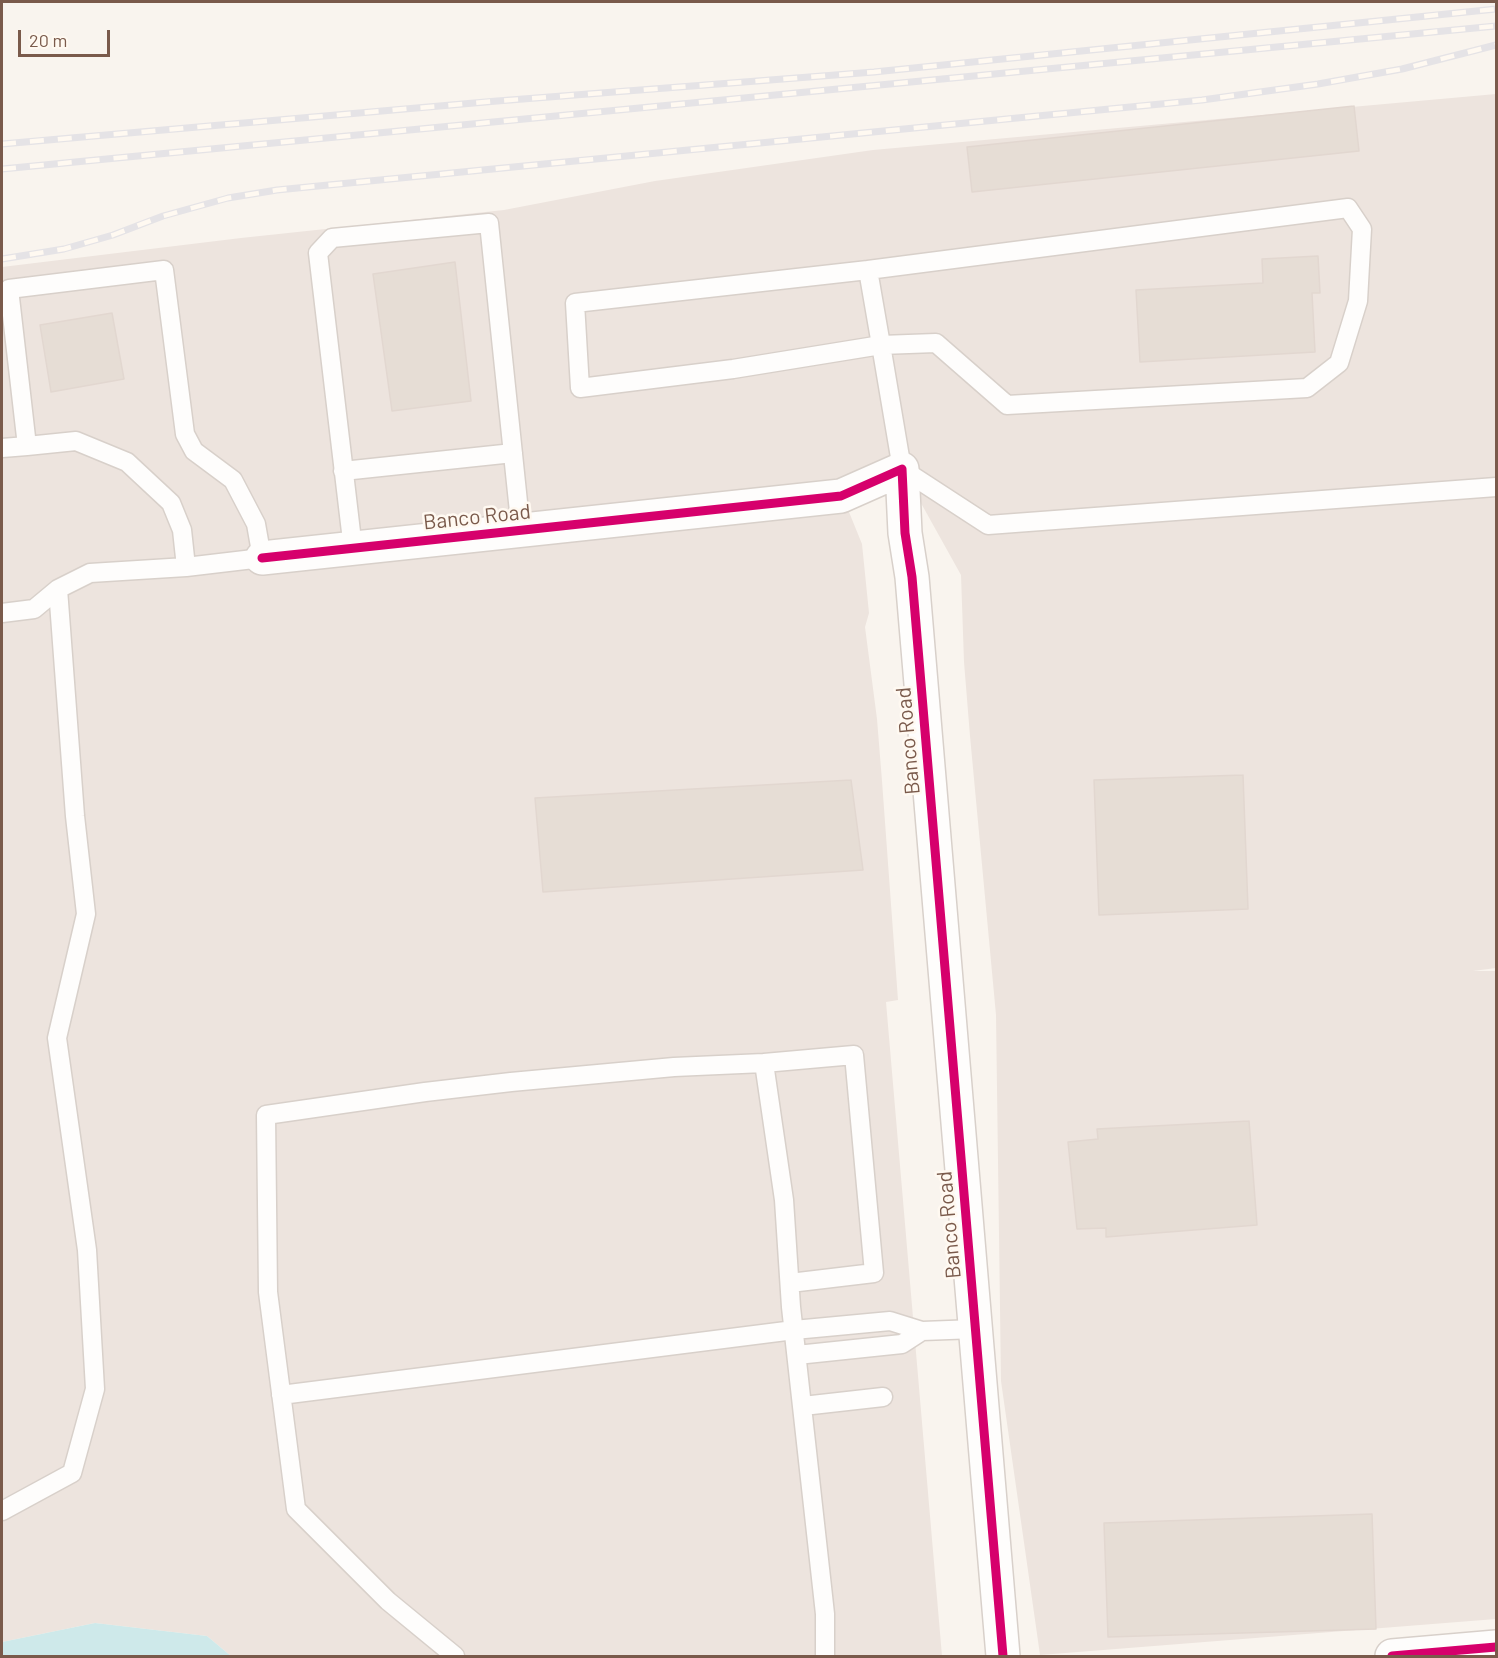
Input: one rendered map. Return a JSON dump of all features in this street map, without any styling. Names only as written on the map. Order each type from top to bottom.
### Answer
[{"type":"street","name":"Banco Road","points":[[262,558],[841,496],[902,469],[905,533],[912,577],[1003,1656]]},
{"type":"street","points":[[1392,1656],[1497,1647]]},
{"type":"lane","points":[[1348,208],[1362,229],[1358,300],[1339,363],[1307,388],[1007,405],[936,343],[881,345],[734,369],[580,388],[575,303],[868,270],[1348,208]]},
{"type":"lane","points":[[353,549],[318,253],[332,238],[489,222],[521,531]]},
{"type":"lane","points":[[2,613],[34,609],[58,589],[90,573],[186,567],[262,558],[256,524],[233,480],[194,450],[185,434],[164,270],[9,289],[27,446]]},
{"type":"lane","points":[[868,270],[902,469],[988,525],[1497,487]]},
{"type":"lane","points":[[2,448],[76,441],[127,462],[171,503],[182,530],[186,567]]},
{"type":"lane","points":[[344,471],[513,453]]},
{"type":"lane","points":[[2,1511],[72,1473],[95,1389],[87,1250],[57,1038],[86,914],[75,816],[58,589]]},
{"type":"lane","points":[[455,1656],[387,1601],[296,1509],[268,1292],[266,1115],[522,1080],[854,1055],[874,1273],[790,1283]]},
{"type":"lane","points":[[764,1063],[784,1200],[794,1330],[825,1614],[825,1656]]},
{"type":"lane","points":[[281,1395],[794,1330],[890,1321],[922,1331],[976,1329]]},
{"type":"lane","points":[[797,1355],[902,1344],[922,1331]]},
{"type":"lane","points":[[803,1406],[883,1397]]},
{"type":"shaded area","points":[[1496,94],[1496,968],[1473,971],[1496,971],[1496,1619],[1040,1655],[1001,1381],[996,1015],[964,662],[961,575],[902,469],[838,485],[862,544],[869,613],[865,627],[877,719],[898,1000],[886,1002],[942,1656],[231,1656],[207,1636],[95,1623],[2,1642],[2,267],[241,238],[504,210],[655,181],[873,150]]},
{"type":"water","points":[[95,1623],[207,1636],[231,1656],[2,1656],[2,1642]]},
{"type":"building","points":[[1354,106],[1359,151],[972,192],[967,147]]},
{"type":"building","points":[[1318,256],[1320,293],[1312,293],[1315,352],[1140,362],[1136,290],[1263,283],[1262,259]]},
{"type":"building","points":[[455,262],[471,401],[392,411],[373,274]]},
{"type":"building","points":[[112,313],[124,379],[51,392],[40,325]]},
{"type":"building","points":[[1243,775],[1248,909],[1099,915],[1094,780]]},
{"type":"building","points":[[851,780],[863,870],[543,892],[535,798]]},
{"type":"building","points":[[1249,1121],[1257,1225],[1106,1237],[1106,1228],[1077,1229],[1068,1142],[1098,1139],[1097,1129]]},
{"type":"building","points":[[1372,1514],[1376,1629],[1108,1637],[1104,1523]]},
{"type":"railway","points":[[2,144],[497,101],[874,72],[1496,9]]},
{"type":"railway","points":[[2,169],[1496,26]]},
{"type":"railway","points":[[2,259],[64,249],[113,235],[163,216],[228,198],[277,190],[1202,100],[1318,84],[1402,69],[1496,45]]},
{"type":"cycle path","points":[[262,558],[841,496],[902,469],[905,533],[912,577],[1003,1656]]},
{"type":"cycle path","points":[[1392,1656],[1496,1647]]}]
